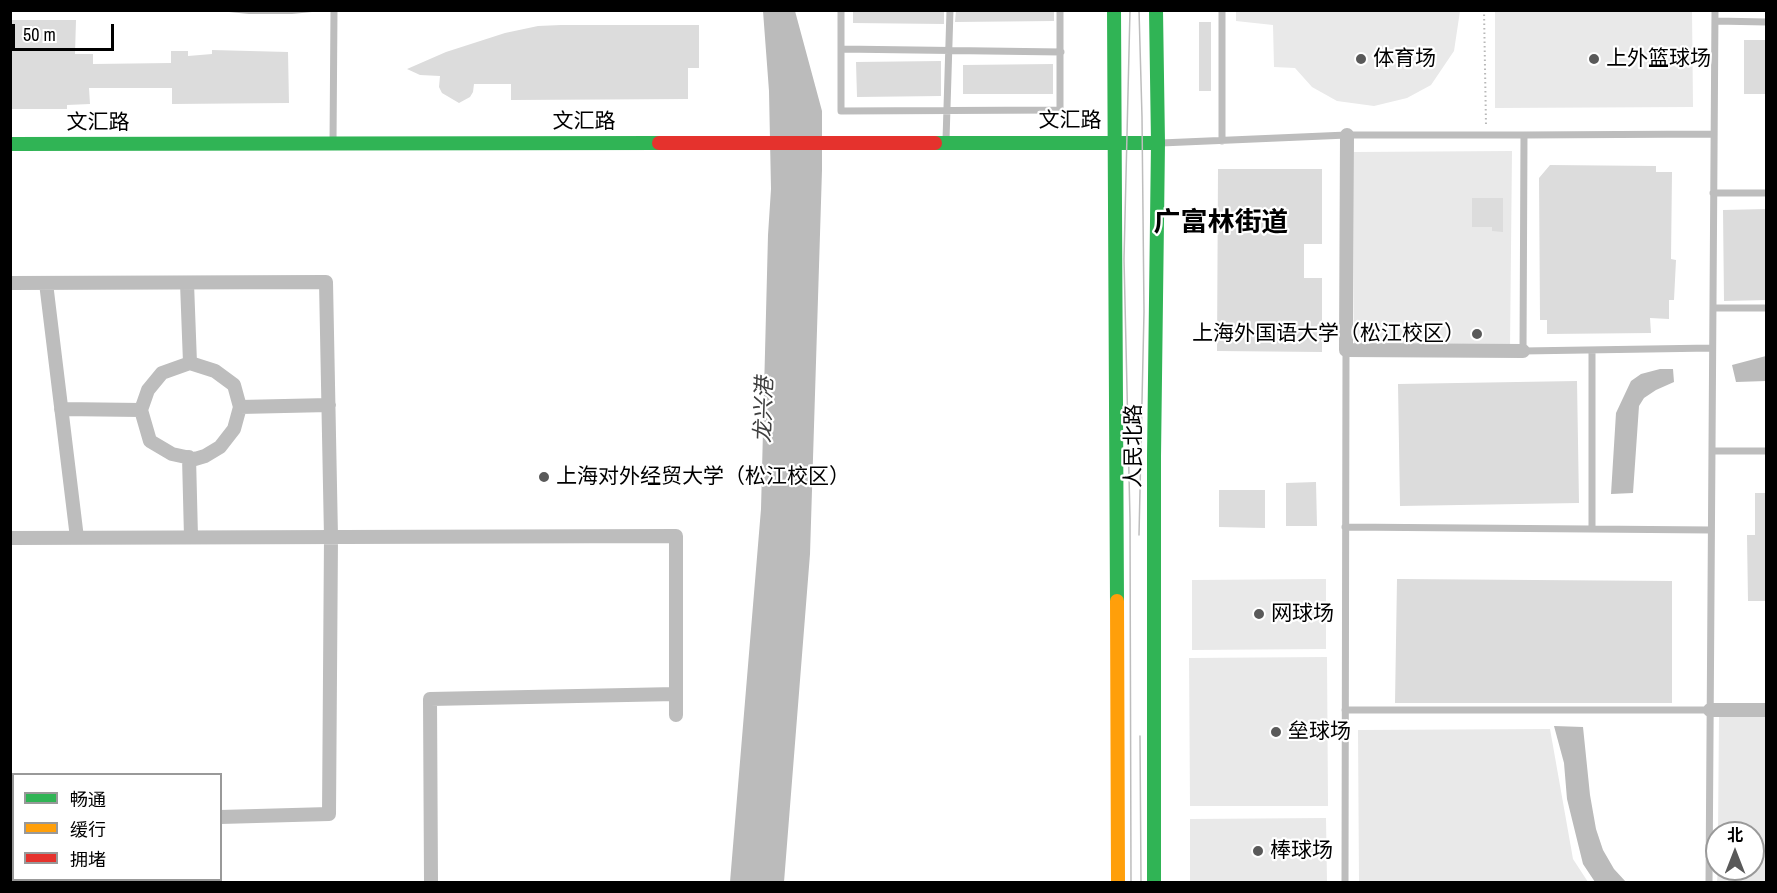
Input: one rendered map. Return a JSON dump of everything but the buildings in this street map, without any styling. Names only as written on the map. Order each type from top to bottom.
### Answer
[{"type":"main road","name":"人民北路","points":[[1114,10],[1118,882]]},
{"type":"main road","name":"人民北路","points":[[1154,882],[1154,456],[1158,143],[1156,10]]},
{"type":"main road","name":"文汇路","points":[[10,144],[1158,143]]},
{"type":"street","points":[[1347,135],[1346,350],[1523,351]]},
{"type":"street","points":[[10,283],[326,282],[331,537],[330,814],[222,817]]},
{"type":"street","points":[[45,283],[77,538]]},
{"type":"street","points":[[187,283],[190,363]]},
{"type":"street","points":[[190,363],[215,371],[234,385],[240,407],[234,429],[220,447],[195,459],[172,454],[150,441],[141,410],[148,390],[162,373],[190,363]]},
{"type":"street","points":[[240,407],[328,405]]},
{"type":"street","points":[[61,409],[141,410]]},
{"type":"street","points":[[189,458],[191,537]]},
{"type":"street","points":[[10,538],[676,536],[676,715]]},
{"type":"street","points":[[431,882],[430,699],[676,694]]},
{"type":"street","points":[[1710,710],[1767,710]]},
{"type":"lane","points":[[333,10],[333,144]]},
{"type":"lane","points":[[841,10],[841,111],[1060,110],[1060,10]]},
{"type":"lane","points":[[946,143],[950,10]]},
{"type":"lane","points":[[1222,10],[1222,141]]},
{"type":"lane","points":[[1709,882],[1715,10]]},
{"type":"lane","points":[[1716,21],[1767,22]]},
{"type":"lane","points":[[841,49],[1061,52]]},
{"type":"lane","points":[[1158,143],[1347,135],[1714,134]]},
{"type":"lane","points":[[1524,135],[1523,351],[1712,348]]},
{"type":"lane","points":[[1713,193],[1767,193]]},
{"type":"lane","points":[[1713,308],[1767,308]]},
{"type":"lane","points":[[1344,882],[1346,350]]},
{"type":"lane","points":[[1592,350],[1592,529]]},
{"type":"lane","points":[[1712,451],[1767,451]]},
{"type":"lane","points":[[1345,526],[1711,530]]},
{"type":"lane","points":[[1345,710],[1710,710]]},
{"type":"path","points":[[1484,10],[1486,135]]},
{"type":"shaded area","name":"体育场","points":[[1236,10],[1460,11],[1454,51],[1431,85],[1407,98],[1374,106],[1337,101],[1312,87],[1295,68],[1274,67],[1273,25],[1236,21]]},
{"type":"shaded area","name":"上外篮球场","points":[[1495,11],[1692,11],[1693,107],[1495,108]]},
{"type":"shaded area","points":[[1512,151],[1510,348],[1354,347],[1354,152]]},
{"type":"shaded area","name":"网球场","points":[[1326,579],[1326,649],[1192,650],[1192,580]]},
{"type":"shaded area","name":"垒球场","points":[[1327,657],[1328,806],[1190,806],[1189,658]]},
{"type":"shaded area","points":[[1719,716],[1766,716],[1766,882],[1717,882],[1765,881],[1765,821],[1718,821]]},
{"type":"shaded area","points":[[1550,729],[1573,859],[1588,882],[1359,882],[1358,730]]},
{"type":"shaded area","name":"棒球场","points":[[1326,818],[1327,882],[1190,882],[1190,819]]},
{"type":"water","points":[[219,11],[322,11],[249,14]]},
{"type":"water","name":"龙兴港","points":[[763,11],[795,11],[822,111],[810,554],[784,882],[730,882],[761,509],[771,189],[769,91]]},
{"type":"water","points":[[1766,356],[1766,381],[1736,382],[1732,365]]},
{"type":"water","points":[[1660,369],[1673,369],[1674,382],[1644,398],[1639,406],[1633,493],[1611,494],[1616,413],[1631,381],[1641,374]]},
{"type":"water","points":[[1554,726],[1583,727],[1596,829],[1603,850],[1614,869],[1626,882],[1595,882],[1583,864],[1567,799],[1564,763]]},
{"type":"tram line","points":[[1130,10],[1124,259],[1130,519],[1131,882]]},
{"type":"tram line","points":[[1139,10],[1144,312],[1139,535]]},
{"type":"tram line","points":[[1140,736],[1141,882]]},
{"type":"traffic: fast","points":[[1114,10],[1117,601]]},
{"type":"traffic: fast","points":[[1154,882],[1154,456],[1158,143],[1156,10]]},
{"type":"traffic: fast","points":[[10,144],[659,143]]},
{"type":"traffic: fast","points":[[935,143],[1158,143]]},
{"type":"traffic: slow","points":[[1117,601],[1118,882]]},
{"type":"traffic: jam","points":[[659,143],[935,143]]},
{"type":"place","name":"体育场","points":[[1361,59]]},
{"type":"place","name":"上外篮球场","points":[[1594,59]]},
{"type":"place","name":"上海外国语大学（松江校区）","points":[[1477,334]]},
{"type":"place","name":"上海对外经贸大学（松江校区）","points":[[544,477]]},
{"type":"place","name":"网球场","points":[[1259,614]]},
{"type":"place","name":"垒球场","points":[[1276,732]]},
{"type":"place","name":"棒球场","points":[[1258,851]]},
{"type":"district","name":"广富林街道","points":[[1221,224]]}]
